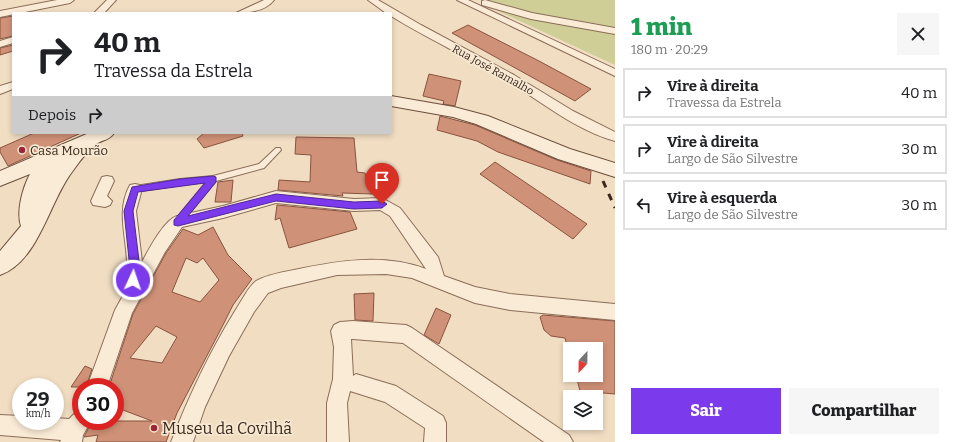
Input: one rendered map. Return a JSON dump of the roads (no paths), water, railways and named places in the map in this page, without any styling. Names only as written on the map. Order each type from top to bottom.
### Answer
[{"type":"main road","points":[[392,101],[448,111],[482,120],[564,154],[615,170]]},
{"type":"main road","points":[[1,180],[47,165],[98,136]]},
{"type":"main road","points":[[0,265],[19,247],[33,229],[28,217],[32,200],[66,165],[98,136]]},
{"type":"main road","points":[[41,191],[34,184],[47,165]]},
{"type":"main road","points":[[1,180],[17,186],[41,191]]},
{"type":"street","points":[[2,13],[39,0]]},
{"type":"street","points":[[2,13],[70,0]]},
{"type":"street","points":[[100,12],[112,0]]},
{"type":"street","points":[[244,12],[263,5],[270,0]]},
{"type":"street","name":"Rua José Ramalho","points":[[372,0],[391,12]]},
{"type":"street","points":[[461,0],[615,73]]},
{"type":"street","points":[[478,0],[531,16],[615,32]]},
{"type":"street","name":"Rua José Ramalho","points":[[392,13],[410,24],[495,69],[594,129],[615,137]]},
{"type":"street","points":[[0,44],[12,40]]},
{"type":"street","points":[[0,90],[12,85]]},
{"type":"street","points":[[105,202],[98,201],[107,181]]},
{"type":"street","points":[[99,378],[124,310],[135,269],[129,211],[135,189]]},
{"type":"street","points":[[124,310],[159,247],[178,222],[276,197],[354,205],[382,204],[395,212],[432,262],[436,279]]},
{"type":"street","points":[[182,442],[196,404],[222,349],[262,287],[281,280],[337,268],[386,267],[412,271],[475,295],[510,302],[615,312]]},
{"type":"street","points":[[338,442],[337,403],[342,379],[343,347],[340,331],[353,330],[406,334],[562,442]]},
{"type":"street","points":[[356,384],[389,393],[436,424],[435,442]]},
{"type":"street","points":[[0,425],[75,431]]},
{"type":"lane","points":[[135,189],[180,182],[213,180],[261,166],[278,150]]},
{"type":"lane","points":[[178,222],[213,180]]},
{"type":"railway","points":[[603,181],[615,208]]},
{"type":"place","name":"Casa Mourão","points":[[22,150]]},
{"type":"place","name":"Museu da Covilhã","points":[[154,428]]}]
